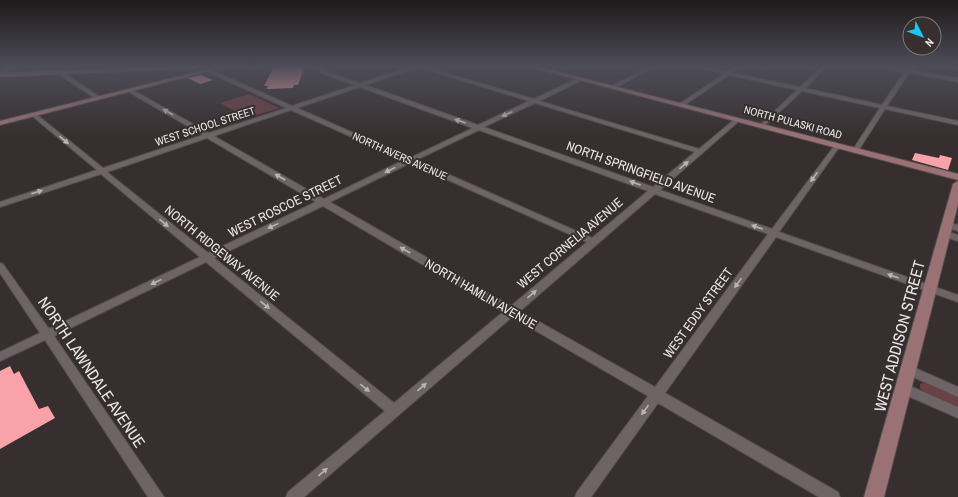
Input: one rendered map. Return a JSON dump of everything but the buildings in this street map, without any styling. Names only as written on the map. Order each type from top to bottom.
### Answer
[{"type":"main road","name":"NORTH PULASKI ROAD","points":[[620,89],[958,177]]},
{"type":"main road","points":[[0,123],[129,90]]},
{"type":"main road","name":"WEST ADDISON STREET","points":[[874,497],[930,289],[952,231],[958,184]]},
{"type":"street","points":[[84,89],[98,98]]},
{"type":"street","name":"NORTH AVERS AVENUE","points":[[252,89],[594,242]]},
{"type":"street","name":"WEST SCHOOL STREET","points":[[0,205],[347,89]]},
{"type":"street","name":"NORTH SPRINGFIELD AVENUE","points":[[372,89],[958,299]]},
{"type":"street","points":[[495,89],[700,151]]},
{"type":"street","name":"WEST ROSCOE STREET","points":[[0,357],[559,89]]},
{"type":"street","points":[[681,105],[704,89]]},
{"type":"street","points":[[762,126],[802,89]]},
{"type":"street","points":[[803,89],[958,123]]},
{"type":"street","points":[[855,151],[895,89]]},
{"type":"street","name":"NORTH HAMLIN AVENUE","points":[[129,90],[833,497]]},
{"type":"street","name":"NORTH RIDGEWAY AVENUE","points":[[34,115],[394,411]]},
{"type":"street","name":"WEST CORNELIA AVENUE","points":[[293,497],[737,120]]},
{"type":"street","name":"WEST EDDY STREET","points":[[582,497],[837,146]]},
{"type":"street","name":"NORTH LAWNDALE AVENUE","points":[[0,266],[157,497]]},
{"type":"street","points":[[908,370],[958,392]]},
{"type":"street","points":[[903,388],[958,413]]},
{"type":"shaded area","points":[[249,94],[279,108],[248,118],[220,103]]},
{"type":"shaded area","points":[[924,383],[958,395],[958,409],[925,393],[920,388],[920,384]]}]
